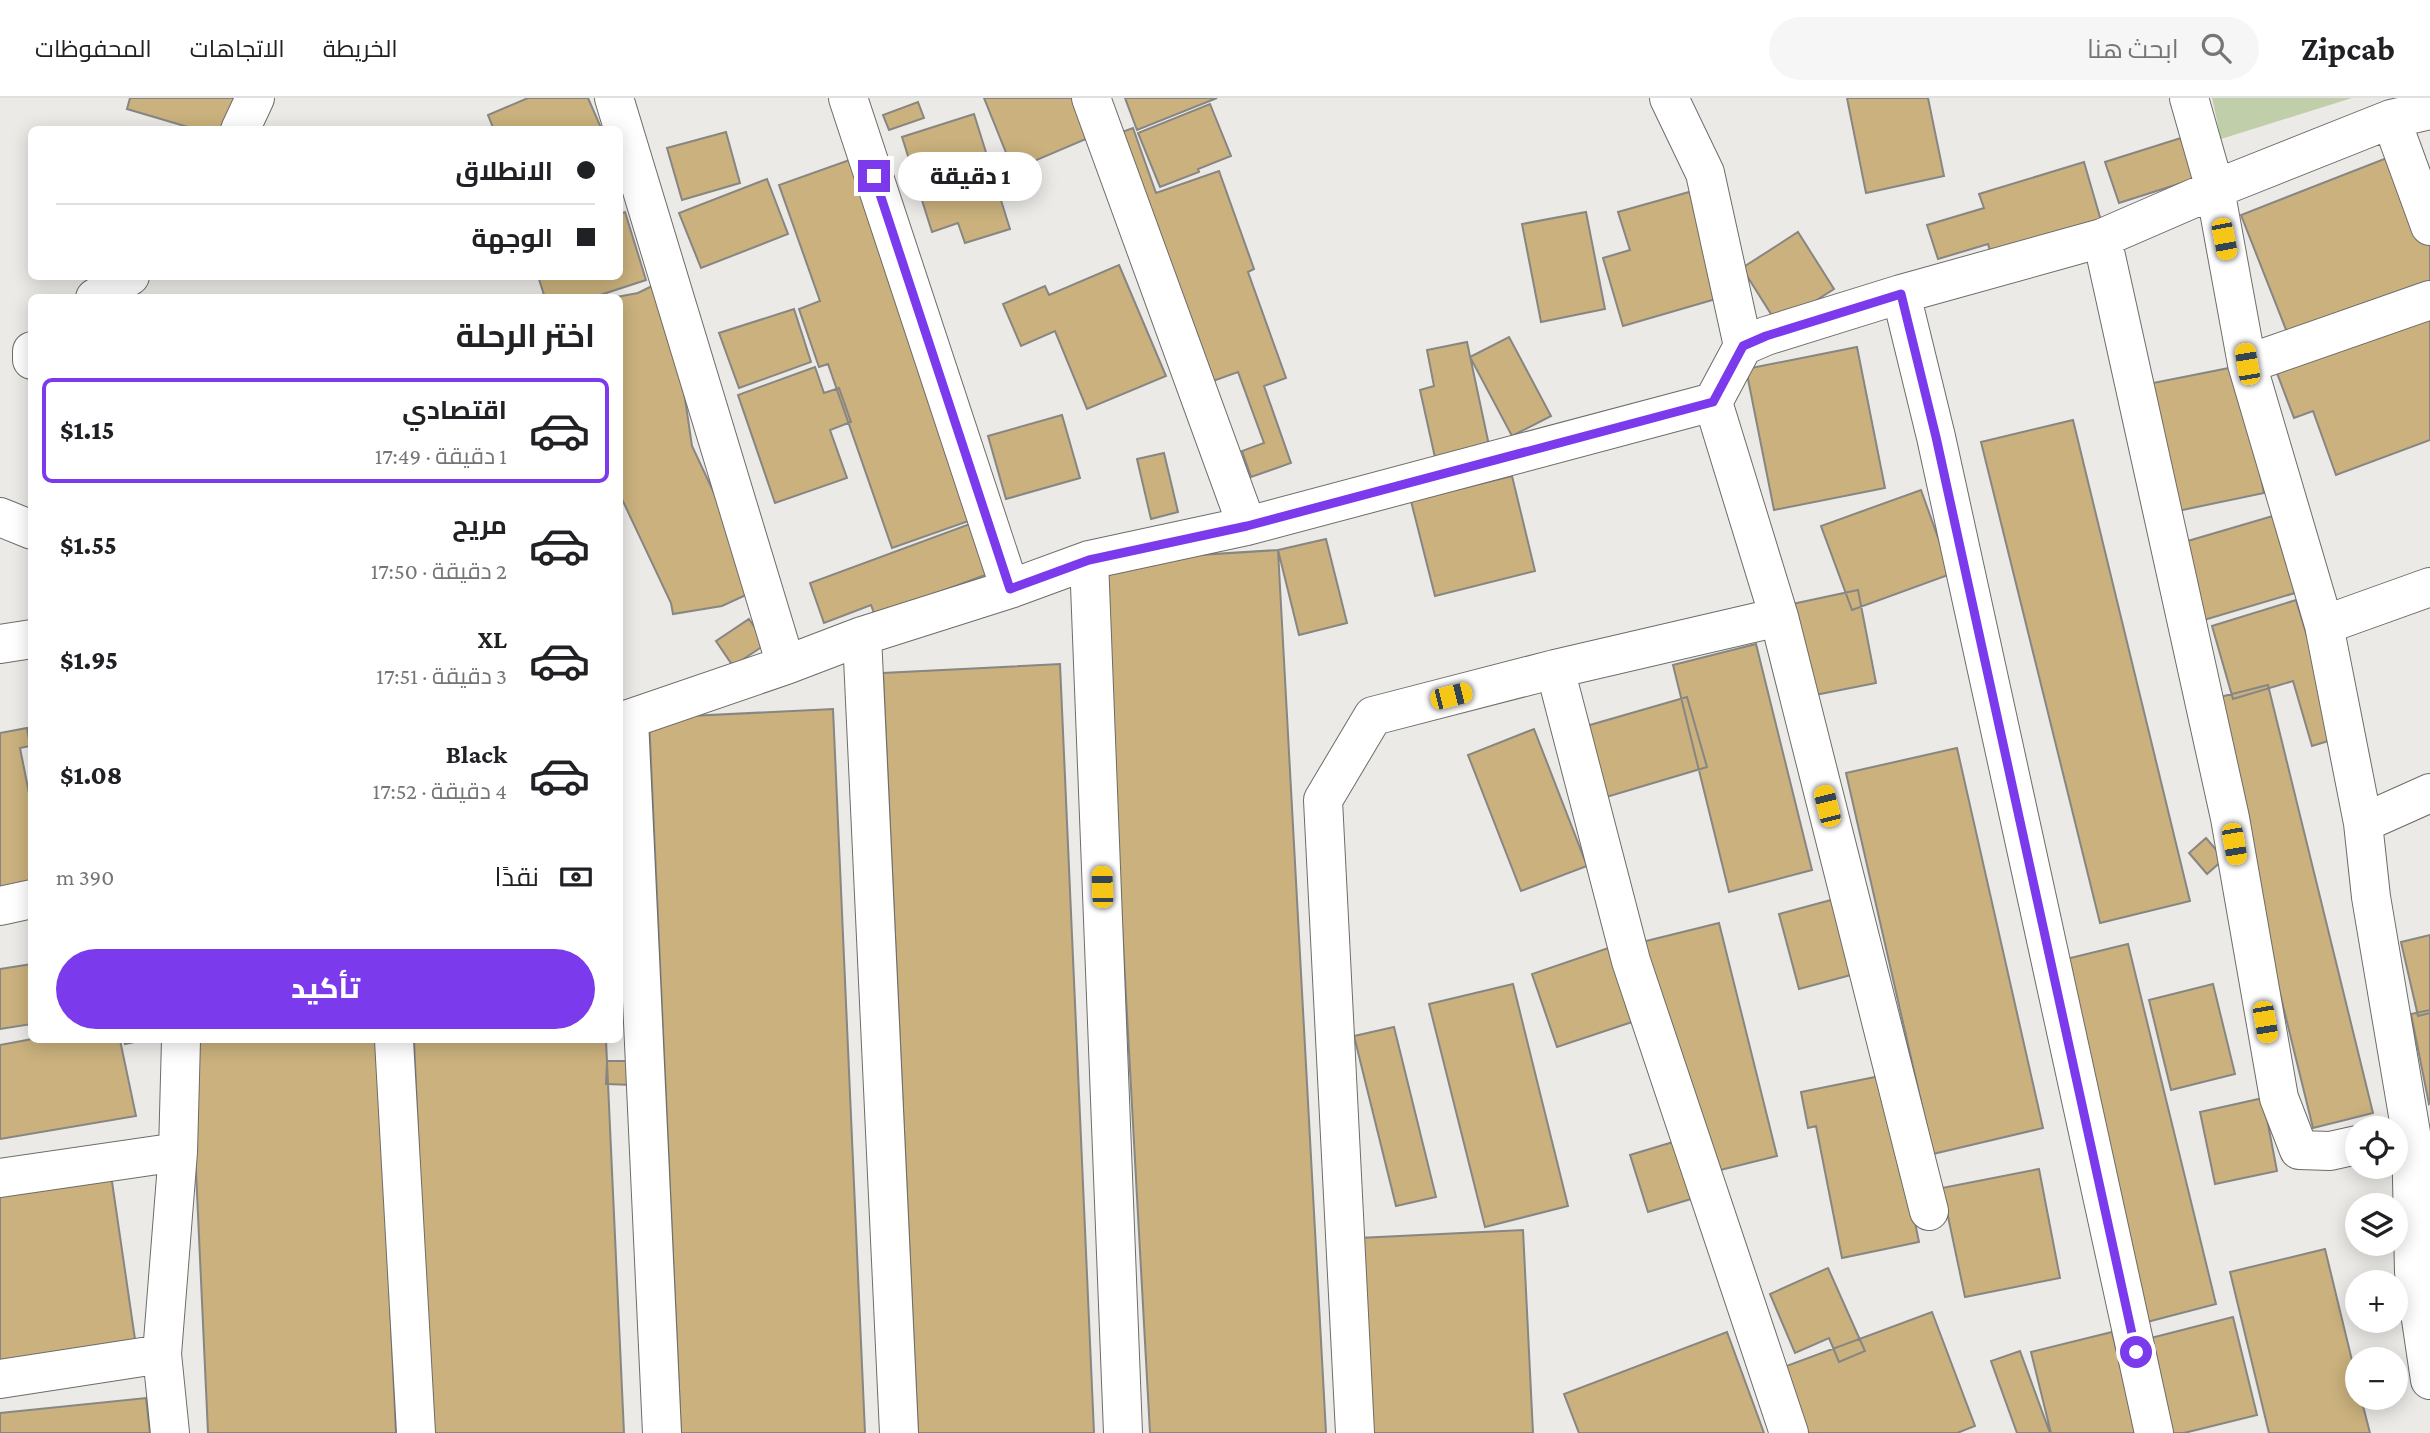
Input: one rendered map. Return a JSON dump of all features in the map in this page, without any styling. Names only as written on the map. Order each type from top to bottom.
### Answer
[{"type":"street","points":[[242,126],[255,98]]},
{"type":"street","points":[[614,98],[622,126]]},
{"type":"street","points":[[848,98],[1010,589]]},
{"type":"street","points":[[1091,98],[1247,526]]},
{"type":"street","points":[[1669,98],[1705,173],[1743,346]]},
{"type":"street","points":[[2189,98],[2215,189],[2247,364],[2324,625],[2363,823],[2371,897],[2412,1132],[2414,1272],[2430,1380]]},
{"type":"street","points":[[1929,1211],[1779,617],[1713,402],[1743,346],[1766,336],[1901,294],[2102,238],[2215,189],[2391,119],[2430,110]]},
{"type":"street","points":[[2391,119],[2430,226]]},
{"type":"street","points":[[623,128],[786,665]]},
{"type":"street","points":[[2102,238],[2230,818],[2279,1098],[2299,1150],[2330,1151],[2345,1148]]},
{"type":"street","points":[[101,294],[124,280]]},
{"type":"street","points":[[1901,294],[1942,465],[2154,1433]]},
{"type":"street","points":[[2247,364],[2430,300]]},
{"type":"street","points":[[662,1433],[624,721],[862,636],[1010,589],[1089,560],[1247,526],[1713,402]]},
{"type":"street","points":[[0,517],[28,528]]},
{"type":"street","points":[[1089,560],[1122,1433]]},
{"type":"street","points":[[2324,625],[2430,587]]},
{"type":"street","points":[[1355,1433],[1323,800],[1373,716],[1555,669],[1779,617]]},
{"type":"street","points":[[862,636],[899,1433]]},
{"type":"street","points":[[0,644],[28,640]]},
{"type":"street","points":[[1555,669],[1631,961],[1789,1433]]},
{"type":"street","points":[[2363,823],[2430,793]]},
{"type":"street","points":[[0,906],[28,901]]},
{"type":"street","points":[[170,1433],[162,1354],[178,1152],[181,1043]]},
{"type":"street","points":[[394,1043],[416,1433]]},
{"type":"street","points":[[0,1178],[178,1152]]},
{"type":"street","points":[[0,1379],[162,1354]]},
{"type":"green space","points":[[2212,98],[2352,98],[2221,139]]},
{"type":"building","points":[[130,98],[241,98],[233,126],[184,126],[127,109]]},
{"type":"building","points":[[528,98],[588,98],[600,126],[492,126],[488,115]]},
{"type":"building","points":[[984,98],[1077,98],[1093,136],[1013,170]]},
{"type":"building","points":[[1125,98],[1217,98],[1137,130]]},
{"type":"building","points":[[1847,98],[1928,98],[1944,176],[1866,193]]},
{"type":"building","points":[[918,102],[924,118],[889,130],[883,115]]},
{"type":"building","points":[[1210,104],[1231,156],[1160,187],[1138,133]]},
{"type":"building","points":[[974,114],[1010,229],[965,243],[958,223],[932,232],[902,137]]},
{"type":"building","points":[[1133,128],[1156,193],[1219,171],[1254,269],[1248,272],[1286,378],[1264,386],[1291,463],[1251,477],[1242,451],[1264,443],[1238,372],[1199,386],[1111,136]]},
{"type":"building","points":[[726,132],[740,183],[682,200],[667,148]]},
{"type":"building","points":[[2184,137],[2197,178],[2119,203],[2105,162]]},
{"type":"building","points":[[2397,154],[2430,240],[2430,290],[2292,345],[2241,215]]},
{"type":"building","points":[[855,158],[980,517],[892,548],[828,364],[819,367],[799,309],[820,301],[779,185]]},
{"type":"building","points":[[2084,162],[2102,224],[1992,258],[1988,244],[1938,259],[1927,225],[1984,208],[1979,194]]},
{"type":"building","points":[[767,179],[788,234],[701,268],[679,213]]},
{"type":"building","points":[[1696,190],[1726,296],[1623,326],[1603,258],[1630,250],[1618,212]]},
{"type":"building","points":[[625,212],[646,280],[603,294],[544,294],[539,280],[623,280]]},
{"type":"building","points":[[1586,212],[1605,309],[1541,322],[1522,224]]},
{"type":"building","points":[[1798,232],[1834,289],[1778,325],[1742,268]]},
{"type":"building","points":[[1119,265],[1166,376],[1087,409],[1055,331],[1021,346],[1003,304],[1045,286],[1049,295]]},
{"type":"building","points":[[660,282],[675,331],[692,446],[759,589],[722,606],[673,614],[671,603],[623,501],[623,296],[638,293]]},
{"type":"building","points":[[794,309],[811,362],[739,388],[719,333]]},
{"type":"building","points":[[2430,315],[2430,440],[2336,475],[2313,411],[2294,418],[2277,373]]},
{"type":"building","points":[[1509,337],[1551,416],[1512,436],[1470,357]]},
{"type":"building","points":[[1467,342],[1490,450],[1436,462],[1420,390],[1434,386],[1427,350]]},
{"type":"building","points":[[1857,347],[1885,488],[1774,510],[1746,369]]},
{"type":"building","points":[[2239,366],[2264,493],[2168,513],[2143,385]]},
{"type":"building","points":[[815,367],[824,393],[839,388],[851,422],[830,430],[847,478],[775,503],[738,395]]},
{"type":"building","points":[[1062,415],[1080,478],[1006,499],[988,436]]},
{"type":"building","points":[[2073,420],[2190,901],[2100,923],[1981,442]]},
{"type":"building","points":[[1164,453],[1178,512],[1151,519],[1137,459]]},
{"type":"building","points":[[1512,476],[1535,571],[1435,596],[1411,501]]},
{"type":"building","points":[[1921,490],[1951,574],[1852,610],[1821,526]]},
{"type":"building","points":[[2283,513],[2305,590],[2204,620],[2181,543]]},
{"type":"building","points":[[978,521],[996,571],[875,616],[871,605],[824,623],[810,583]]},
{"type":"building","points":[[1326,539],[1347,623],[1299,635],[1278,550]]},
{"type":"building","points":[[1278,550],[1326,1433],[1150,1433],[1102,561]]},
{"type":"building","points":[[1858,590],[1876,683],[1810,696],[1792,604]]},
{"type":"building","points":[[2296,600],[2338,738],[2312,746],[2293,681],[2233,699],[2212,626]]},
{"type":"building","points":[[749,619],[766,644],[733,666],[716,641]]},
{"type":"building","points":[[1756,644],[1812,870],[1729,892],[1673,665]]},
{"type":"building","points":[[1060,664],[1094,1433],[918,1433],[883,673]]},
{"type":"building","points":[[2268,685],[2373,1113],[2345,1116],[2345,1120],[2313,1128],[2208,700]]},
{"type":"building","points":[[1687,697],[1707,767],[1603,798],[1583,727]]},
{"type":"building","points":[[833,709],[865,1433],[681,1433],[649,718]]},
{"type":"building","points":[[27,728],[28,746],[20,748],[28,788],[28,890],[0,895],[0,733]]},
{"type":"building","points":[[1534,729],[1587,866],[1521,891],[1468,755]]},
{"type":"building","points":[[1957,748],[2043,1128],[1933,1154],[1846,773]]},
{"type":"building","points":[[2206,838],[2224,859],[2207,874],[2189,853]]},
{"type":"building","points":[[1842,897],[1862,972],[1799,989],[1779,914]]},
{"type":"building","points":[[1719,923],[1777,1156],[1696,1176],[1638,943]]},
{"type":"building","points":[[2430,935],[2430,1013],[2418,1016],[2401,942]]},
{"type":"building","points":[[1620,944],[1644,1018],[1557,1047],[1532,974]]},
{"type":"building","points":[[2128,944],[2216,1304],[2147,1322],[2058,961]]},
{"type":"building","points":[[28,965],[28,1025],[0,1029],[0,969]]},
{"type":"building","points":[[1513,984],[1568,1206],[1485,1227],[1429,1004]]},
{"type":"building","points":[[2213,984],[2235,1074],[2171,1090],[2149,1000]]},
{"type":"building","points":[[2430,1010],[2430,1103],[2429,1104],[2411,1014]]},
{"type":"building","points":[[1394,1027],[1436,1197],[1396,1206],[1354,1036]]},
{"type":"building","points":[[28,1040],[28,1043],[121,1043],[136,1116],[0,1139],[0,1045]]},
{"type":"building","points":[[190,1043],[378,1043],[396,1433],[208,1433]]},
{"type":"building","points":[[414,1043],[606,1043],[624,1433],[431,1433]]},
{"type":"building","points":[[607,1061],[634,1061],[633,1085],[606,1084]]},
{"type":"building","points":[[1885,1075],[1919,1242],[1842,1258],[1816,1126],[1808,1128],[1801,1092]]},
{"type":"building","points":[[2263,1098],[2277,1171],[2215,1184],[2200,1112]]},
{"type":"building","points":[[1683,1139],[1701,1196],[1648,1212],[1630,1155]]},
{"type":"building","points":[[110,1168],[136,1346],[0,1366],[0,1185]]},
{"type":"building","points":[[2039,1169],[2060,1278],[1965,1297],[1942,1188]]},
{"type":"building","points":[[1523,1230],[1533,1433],[1369,1433],[1359,1238]]},
{"type":"building","points":[[2325,1249],[2349,1347],[2345,1347],[2345,1410],[2364,1410],[2370,1433],[2269,1433],[2230,1272]]},
{"type":"building","points":[[1828,1268],[1865,1351],[1839,1362],[1829,1338],[1795,1353],[1770,1294]]},
{"type":"building","points":[[1932,1312],[1975,1426],[1957,1433],[1805,1433],[1781,1368]]},
{"type":"building","points":[[2233,1317],[2257,1415],[2184,1433],[2165,1433],[2143,1340]]},
{"type":"building","points":[[1727,1332],[1764,1433],[1579,1433],[1564,1394]]},
{"type":"building","points":[[2112,1332],[2137,1433],[2051,1433],[2031,1352]]},
{"type":"building","points":[[2020,1351],[2050,1433],[2017,1433],[1991,1361]]},
{"type":"building","points":[[146,1398],[150,1433],[0,1433],[0,1413]]},
{"type":"route","points":[[874,176],[1010,589],[1089,560],[1247,526],[1713,402],[1743,346],[1766,336],[1901,294],[1936,437],[2136,1352]]}]
